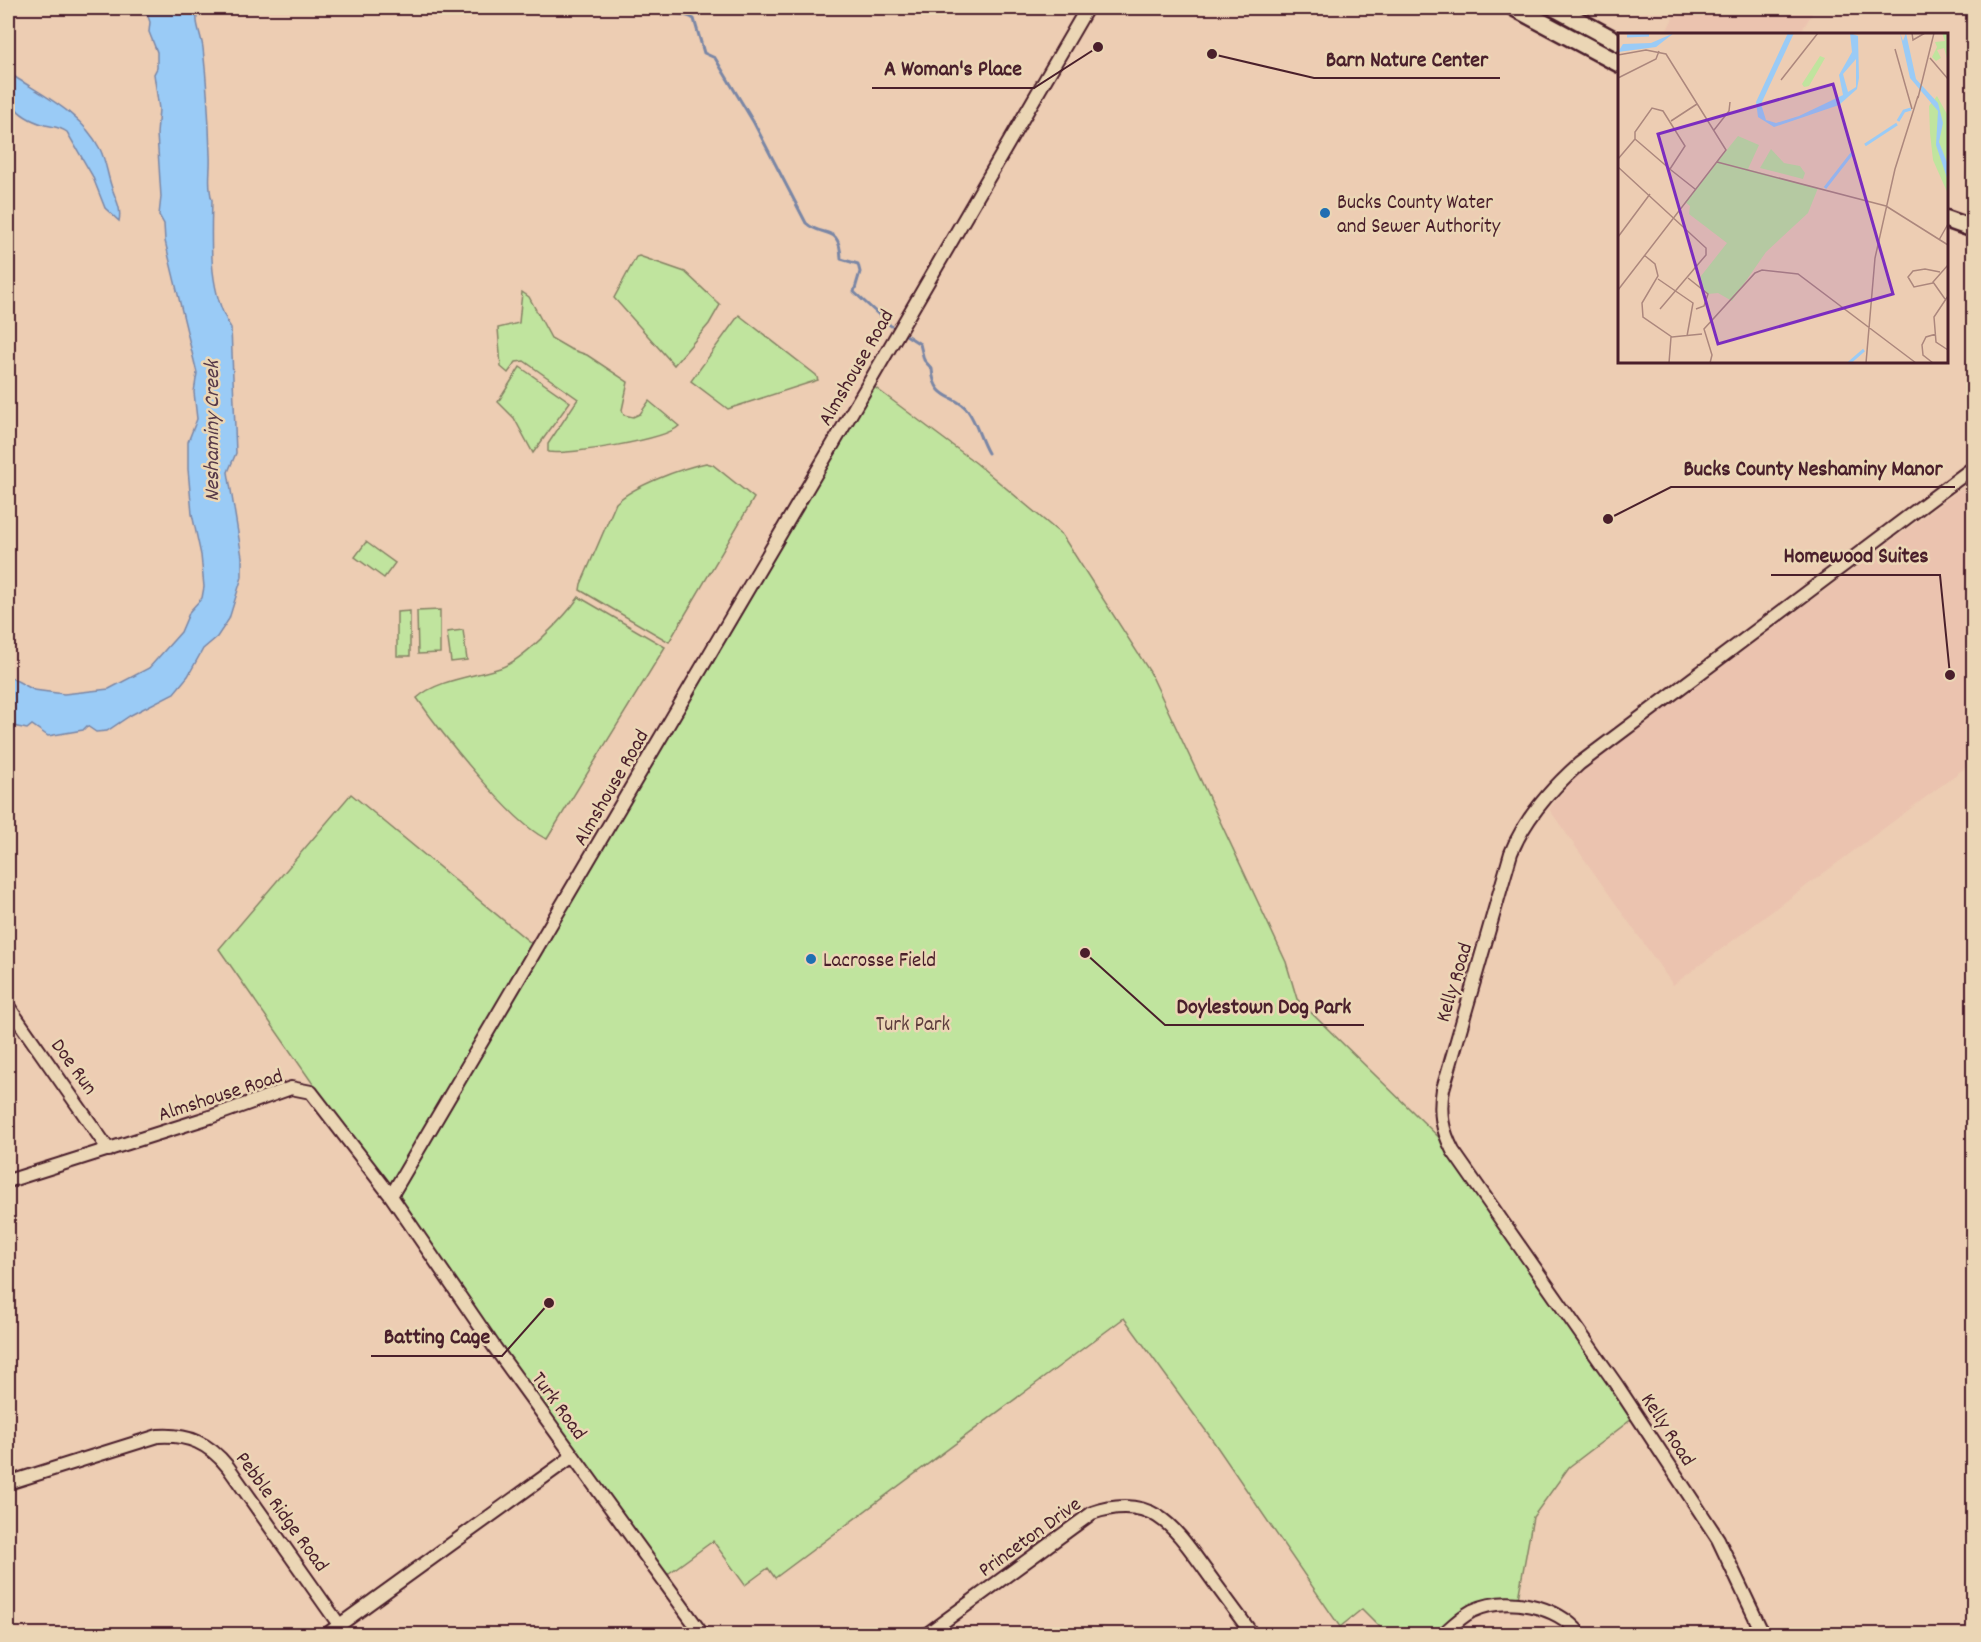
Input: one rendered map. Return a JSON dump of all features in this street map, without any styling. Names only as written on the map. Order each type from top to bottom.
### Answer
[{"type":"highway","points":[[1515,8],[1618,63]]},
{"type":"highway","points":[[1555,8],[1618,42]]},
{"type":"highway","points":[[1948,219],[1974,229]]},
{"type":"street","name":"Almshouse Road","points":[[8,1181],[110,1150],[291,1088],[311,1092],[391,1196],[1087,8]]},
{"type":"street","name":"Kelly Road","points":[[1763,1635],[1718,1539],[1618,1387],[1453,1151],[1443,1132],[1440,1109],[1443,1089],[1511,853],[1526,824],[1559,783],[1579,764],[1974,467]]},
{"type":"street","name":"Doe Run","points":[[8,1006],[110,1150]]},
{"type":"street","name":"Turk Road","points":[[391,1196],[702,1635]]},
{"type":"street","name":"Pebble Ridge Road","points":[[8,1483],[158,1436],[181,1436],[195,1440],[219,1456],[228,1467],[340,1626]]},
{"type":"street","points":[[327,1635],[573,1456]]},
{"type":"street","name":"Princeton Drive","points":[[927,1635],[1092,1513],[1110,1508],[1143,1510],[1174,1527],[1252,1635]]},
{"type":"street","points":[[1443,1635],[1455,1623],[1473,1611],[1517,1604],[1552,1612],[1580,1635]]},
{"type":"shaded area","points":[[1678,8],[1815,8],[1801,33],[1666,33]]},
{"type":"shaded area","points":[[1973,480],[1973,762],[1673,985],[1549,809],[1573,780],[1596,761]]},
{"type":"green space","points":[[639,256],[685,272],[720,305],[709,324],[674,365],[614,298],[636,257]]},
{"type":"green space","points":[[522,292],[529,297],[551,338],[570,349],[587,355],[628,382],[622,410],[624,415],[633,417],[640,414],[649,401],[679,426],[637,441],[575,451],[548,452],[548,444],[578,399],[524,361],[516,362],[508,373],[501,367],[498,328],[519,323]]},
{"type":"green space","points":[[739,315],[816,375],[818,380],[728,409],[691,381]]},
{"type":"green space","points":[[520,367],[570,402],[533,453],[514,418],[498,402]]},
{"type":"green space","name":"Turk Park","points":[[869,383],[976,463],[1062,535],[1150,672],[1286,962],[1297,999],[1453,1151],[1637,1415],[1569,1467],[1533,1517],[1517,1604],[1481,1609],[1443,1634],[1387,1634],[1362,1609],[1340,1627],[1209,1435],[1124,1318],[775,1578],[768,1568],[745,1585],[713,1541],[665,1576],[391,1196],[219,949],[351,794],[537,948]]},
{"type":"green space","points":[[706,463],[713,465],[754,498],[669,642],[580,590],[581,584],[616,503],[634,490],[658,478]]},
{"type":"green space","points":[[366,542],[395,563],[384,578],[355,557]]},
{"type":"green space","points":[[579,597],[665,647],[547,839],[533,831],[497,797],[442,732],[417,698],[445,683],[509,664],[520,657],[564,616]]},
{"type":"green space","points":[[440,610],[440,653],[418,654],[417,611]]},
{"type":"green space","points":[[410,611],[410,656],[397,656],[397,612]]},
{"type":"green space","points":[[463,630],[467,660],[451,662],[447,632]]},
{"type":"water","name":"Neshaminy Creek","points":[[145,8],[198,8],[198,28],[206,74],[213,266],[218,298],[231,328],[236,453],[228,472],[242,557],[242,577],[229,619],[217,637],[203,649],[188,676],[174,693],[131,715],[107,731],[96,732],[87,726],[83,730],[48,736],[32,725],[27,729],[8,725],[8,676],[34,690],[64,694],[109,689],[149,668],[181,632],[190,611],[202,598],[204,587],[201,555],[192,514],[188,469],[188,442],[197,419],[194,392],[197,373],[165,241],[164,224],[159,215],[161,197],[157,134],[159,109],[154,74],[157,68],[157,52],[149,32],[150,22]]},
{"type":"water","points":[[8,69],[15,77],[63,108],[93,137],[104,158],[119,207],[119,221],[105,208],[92,175],[67,132],[25,117],[14,105],[9,90]]},
{"type":"waterway","points":[[656,8],[694,19],[704,53],[715,58],[754,123],[806,223],[812,228],[834,236],[840,248],[841,259],[858,264],[860,272],[854,292],[891,326]]},
{"type":"waterway","points":[[906,335],[920,344],[924,360],[932,369],[934,380],[941,392],[968,411],[988,453]]},
{"type":"place","name":"A Woman's Place","points":[[1098,47]]},
{"type":"place","name":"Barn Nature Center","points":[[1212,54]]},
{"type":"place","name":"Bucks County Water and Sewer Authority","points":[[1325,213]]},
{"type":"place","name":"Bucks County Neshaminy Manor","points":[[1608,519]]},
{"type":"place","name":"Homewood Suites","points":[[1950,675]]},
{"type":"place","name":"Doylestown Dog Park","points":[[1085,953]]},
{"type":"place","name":"Lacrosse Field","points":[[811,959]]},
{"type":"place","name":"Batting Cage","points":[[549,1303]]}]
